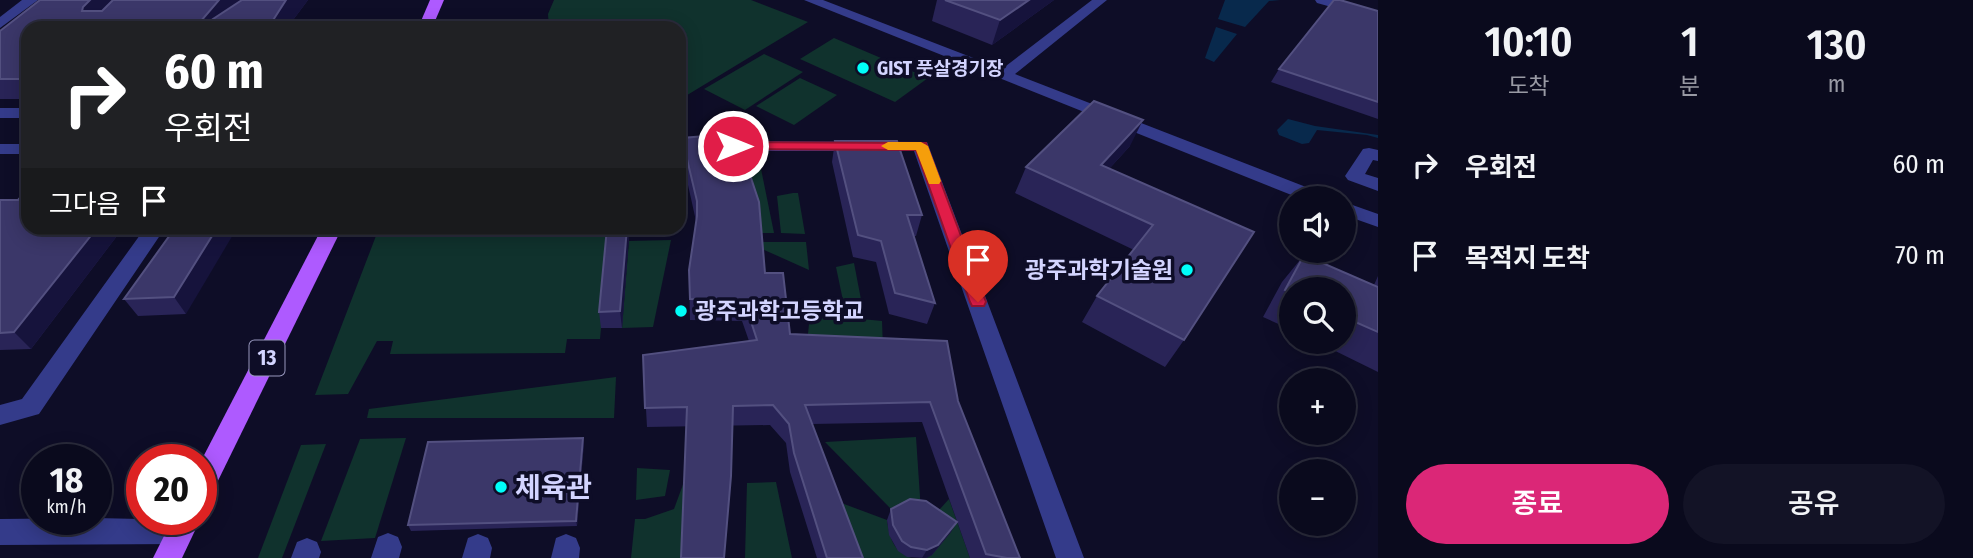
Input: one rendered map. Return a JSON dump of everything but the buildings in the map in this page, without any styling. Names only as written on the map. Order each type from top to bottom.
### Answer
[{"type":"main road","points":[[428,21],[437,0]]},
{"type":"main road","name":"13","points":[[217,456],[328,235]]},
{"type":"main road","points":[[167,558],[178,535]]},
{"type":"street","points":[[0,24],[31,0]]},
{"type":"street","points":[[811,0],[1287,186]]},
{"type":"street","points":[[1005,75],[1100,0]]},
{"type":"street","points":[[1322,0],[1378,16]]},
{"type":"street","points":[[0,113],[21,113]]},
{"type":"street","points":[[686,146],[921,146],[1070,558]]},
{"type":"street","points":[[0,149],[21,149]]},
{"type":"street","points":[[1378,156],[1369,153],[1354,176],[1378,185]]},
{"type":"street","points":[[1356,213],[1378,222]]},
{"type":"street","points":[[0,415],[30,407],[150,235]]},
{"type":"street","points":[[0,532],[126,527]]},
{"type":"green space","points":[[554,0],[751,0],[808,22],[686,96],[686,21],[548,21],[548,14]]},
{"type":"green space","name":"GIST 풋살경기장","points":[[834,38],[928,78],[895,102],[800,59]]},
{"type":"green space","points":[[764,54],[803,72],[745,110],[704,89]]},
{"type":"green space","points":[[800,78],[837,95],[794,125],[756,106]]},
{"type":"green space","points":[[717,155],[759,159],[774,233],[759,233]]},
{"type":"green space","points":[[798,193],[805,234],[781,233],[777,196]]},
{"type":"green space","points":[[376,235],[609,235],[600,339],[567,339],[565,353],[390,354],[393,341],[377,341],[348,394],[315,395]]},
{"type":"green space","points":[[671,240],[653,327],[622,328],[629,241]]},
{"type":"green space","points":[[760,242],[806,242],[809,270],[760,248]]},
{"type":"green space","points":[[854,263],[863,310],[845,310],[836,267]]},
{"type":"green space","points":[[810,314],[882,321],[883,349],[807,344]]},
{"type":"green space","points":[[616,377],[614,418],[367,418],[369,409]]},
{"type":"green space","points":[[916,437],[921,512],[895,513],[825,442]]},
{"type":"green space","points":[[406,438],[375,538],[321,541],[360,439]]},
{"type":"green space","points":[[326,444],[282,558],[258,558],[301,445]]},
{"type":"green space","points":[[637,468],[670,470],[665,496],[636,500]]},
{"type":"green space","points":[[685,479],[682,558],[631,558],[635,519],[645,519],[674,509]]},
{"type":"green space","points":[[776,482],[792,558],[745,558],[747,483]]},
{"type":"green space","points":[[828,498],[887,520],[889,532],[897,548],[912,558],[851,558]]},
{"type":"green space","points":[[949,499],[970,558],[926,558],[932,555],[931,519]]},
{"type":"water","points":[[1225,0],[1280,0],[1269,1],[1245,27],[1218,19]]},
{"type":"water","points":[[1216,27],[1237,34],[1214,62],[1205,58]]},
{"type":"water","points":[[1288,119],[1315,126],[1378,135],[1378,138],[1317,130],[1309,143],[1302,144],[1279,135],[1277,130]]},
{"type":"slow traffic","points":[[888,146],[921,146],[934,181]]},
{"type":"place","name":"GIST 풋살경기장","points":[[863,68]]},
{"type":"place","name":"광주과학기술원","points":[[1187,270]]},
{"type":"place","name":"광주과학고등학교","points":[[681,311]]},
{"type":"place","name":"체육관","points":[[501,487]]},
{"type":"route","points":[[733,146],[921,146],[978,302]]}]
